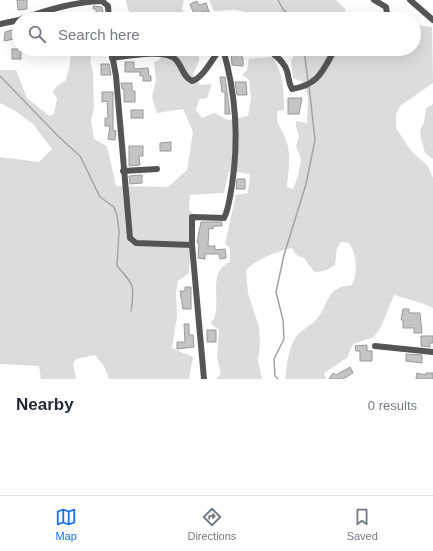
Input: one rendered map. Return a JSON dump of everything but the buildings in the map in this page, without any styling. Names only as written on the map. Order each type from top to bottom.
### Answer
[{"type":"street","points":[[374,0],[386,7],[387,12]]},
{"type":"street","points":[[410,0],[433,20]]},
{"type":"street","points":[[42,12],[76,3],[102,1],[108,6],[108,12]]},
{"type":"street","points":[[0,24],[12,21]]},
{"type":"street","points":[[130,56],[112,58],[123,171],[132,240],[136,243],[192,245]]},
{"type":"street","points":[[172,56],[178,61],[186,77],[192,81],[203,73],[215,56]]},
{"type":"street","points":[[204,379],[192,245],[192,218],[205,216],[224,218],[231,192],[237,141],[234,97],[223,56]]},
{"type":"street","points":[[276,56],[282,61],[287,70],[288,83],[292,89],[304,87],[314,82],[321,75],[331,56]]},
{"type":"street","points":[[123,171],[157,169]]},
{"type":"street","points":[[375,346],[433,352]]},
{"type":"shaded area","points":[[126,0],[184,0],[182,8],[183,12],[130,12]]},
{"type":"shaded area","points":[[209,0],[336,0],[345,9],[346,12],[246,12],[241,10],[214,11]]},
{"type":"shaded area","points":[[421,26],[432,27],[433,83],[400,106],[396,114],[396,128],[411,151],[428,166],[433,178],[433,308],[394,295],[381,327],[374,337],[353,344],[347,358],[324,373],[326,379],[285,379],[287,363],[296,337],[320,315],[332,293],[343,286],[352,285],[356,264],[354,253],[349,243],[341,242],[337,248],[335,265],[320,272],[314,272],[304,258],[296,255],[292,248],[280,251],[262,259],[246,270],[248,293],[259,327],[260,344],[258,361],[262,379],[216,379],[221,373],[217,358],[219,330],[211,324],[215,317],[217,278],[223,266],[230,262],[230,248],[225,244],[236,195],[248,193],[250,174],[229,171],[224,193],[190,195],[189,209],[196,219],[191,236],[189,273],[178,281],[176,293],[177,316],[172,348],[193,357],[189,379],[109,379],[104,366],[95,355],[76,359],[73,363],[76,379],[41,379],[39,366],[0,364],[0,157],[39,162],[52,149],[33,124],[17,112],[0,103],[0,70],[16,70],[27,98],[49,116],[54,114],[57,98],[53,92],[56,87],[66,80],[71,56],[91,56],[94,108],[91,120],[94,139],[107,146],[116,186],[168,187],[187,170],[193,132],[183,109],[157,113],[152,97],[156,80],[154,62],[159,60],[161,56],[199,56],[199,61],[193,74],[200,85],[212,84],[207,98],[199,99],[196,110],[202,118],[214,113],[228,120],[248,116],[251,99],[249,80],[242,75],[247,70],[249,59],[273,57],[281,76],[283,89],[284,110],[278,111],[277,119],[285,136],[289,152],[287,187],[293,189],[298,176],[301,159],[296,146],[299,136],[296,121],[307,123],[308,97],[303,82],[293,78],[291,60],[295,56],[421,56]]},
{"type":"shaded area","points":[[433,104],[433,159],[425,153],[420,130],[424,123],[426,108]]},
{"type":"waterway","points":[[278,0],[286,12]]},
{"type":"waterway","points":[[305,56],[308,82]]},
{"type":"waterway","points":[[0,76],[58,136],[80,156],[100,197],[114,207],[117,215],[119,231],[117,266],[127,277],[132,286],[133,296],[131,311]]},
{"type":"waterway","points":[[278,379],[275,376],[274,359],[284,339],[283,320],[276,292],[284,255],[306,184],[315,140],[309,86]]}]
